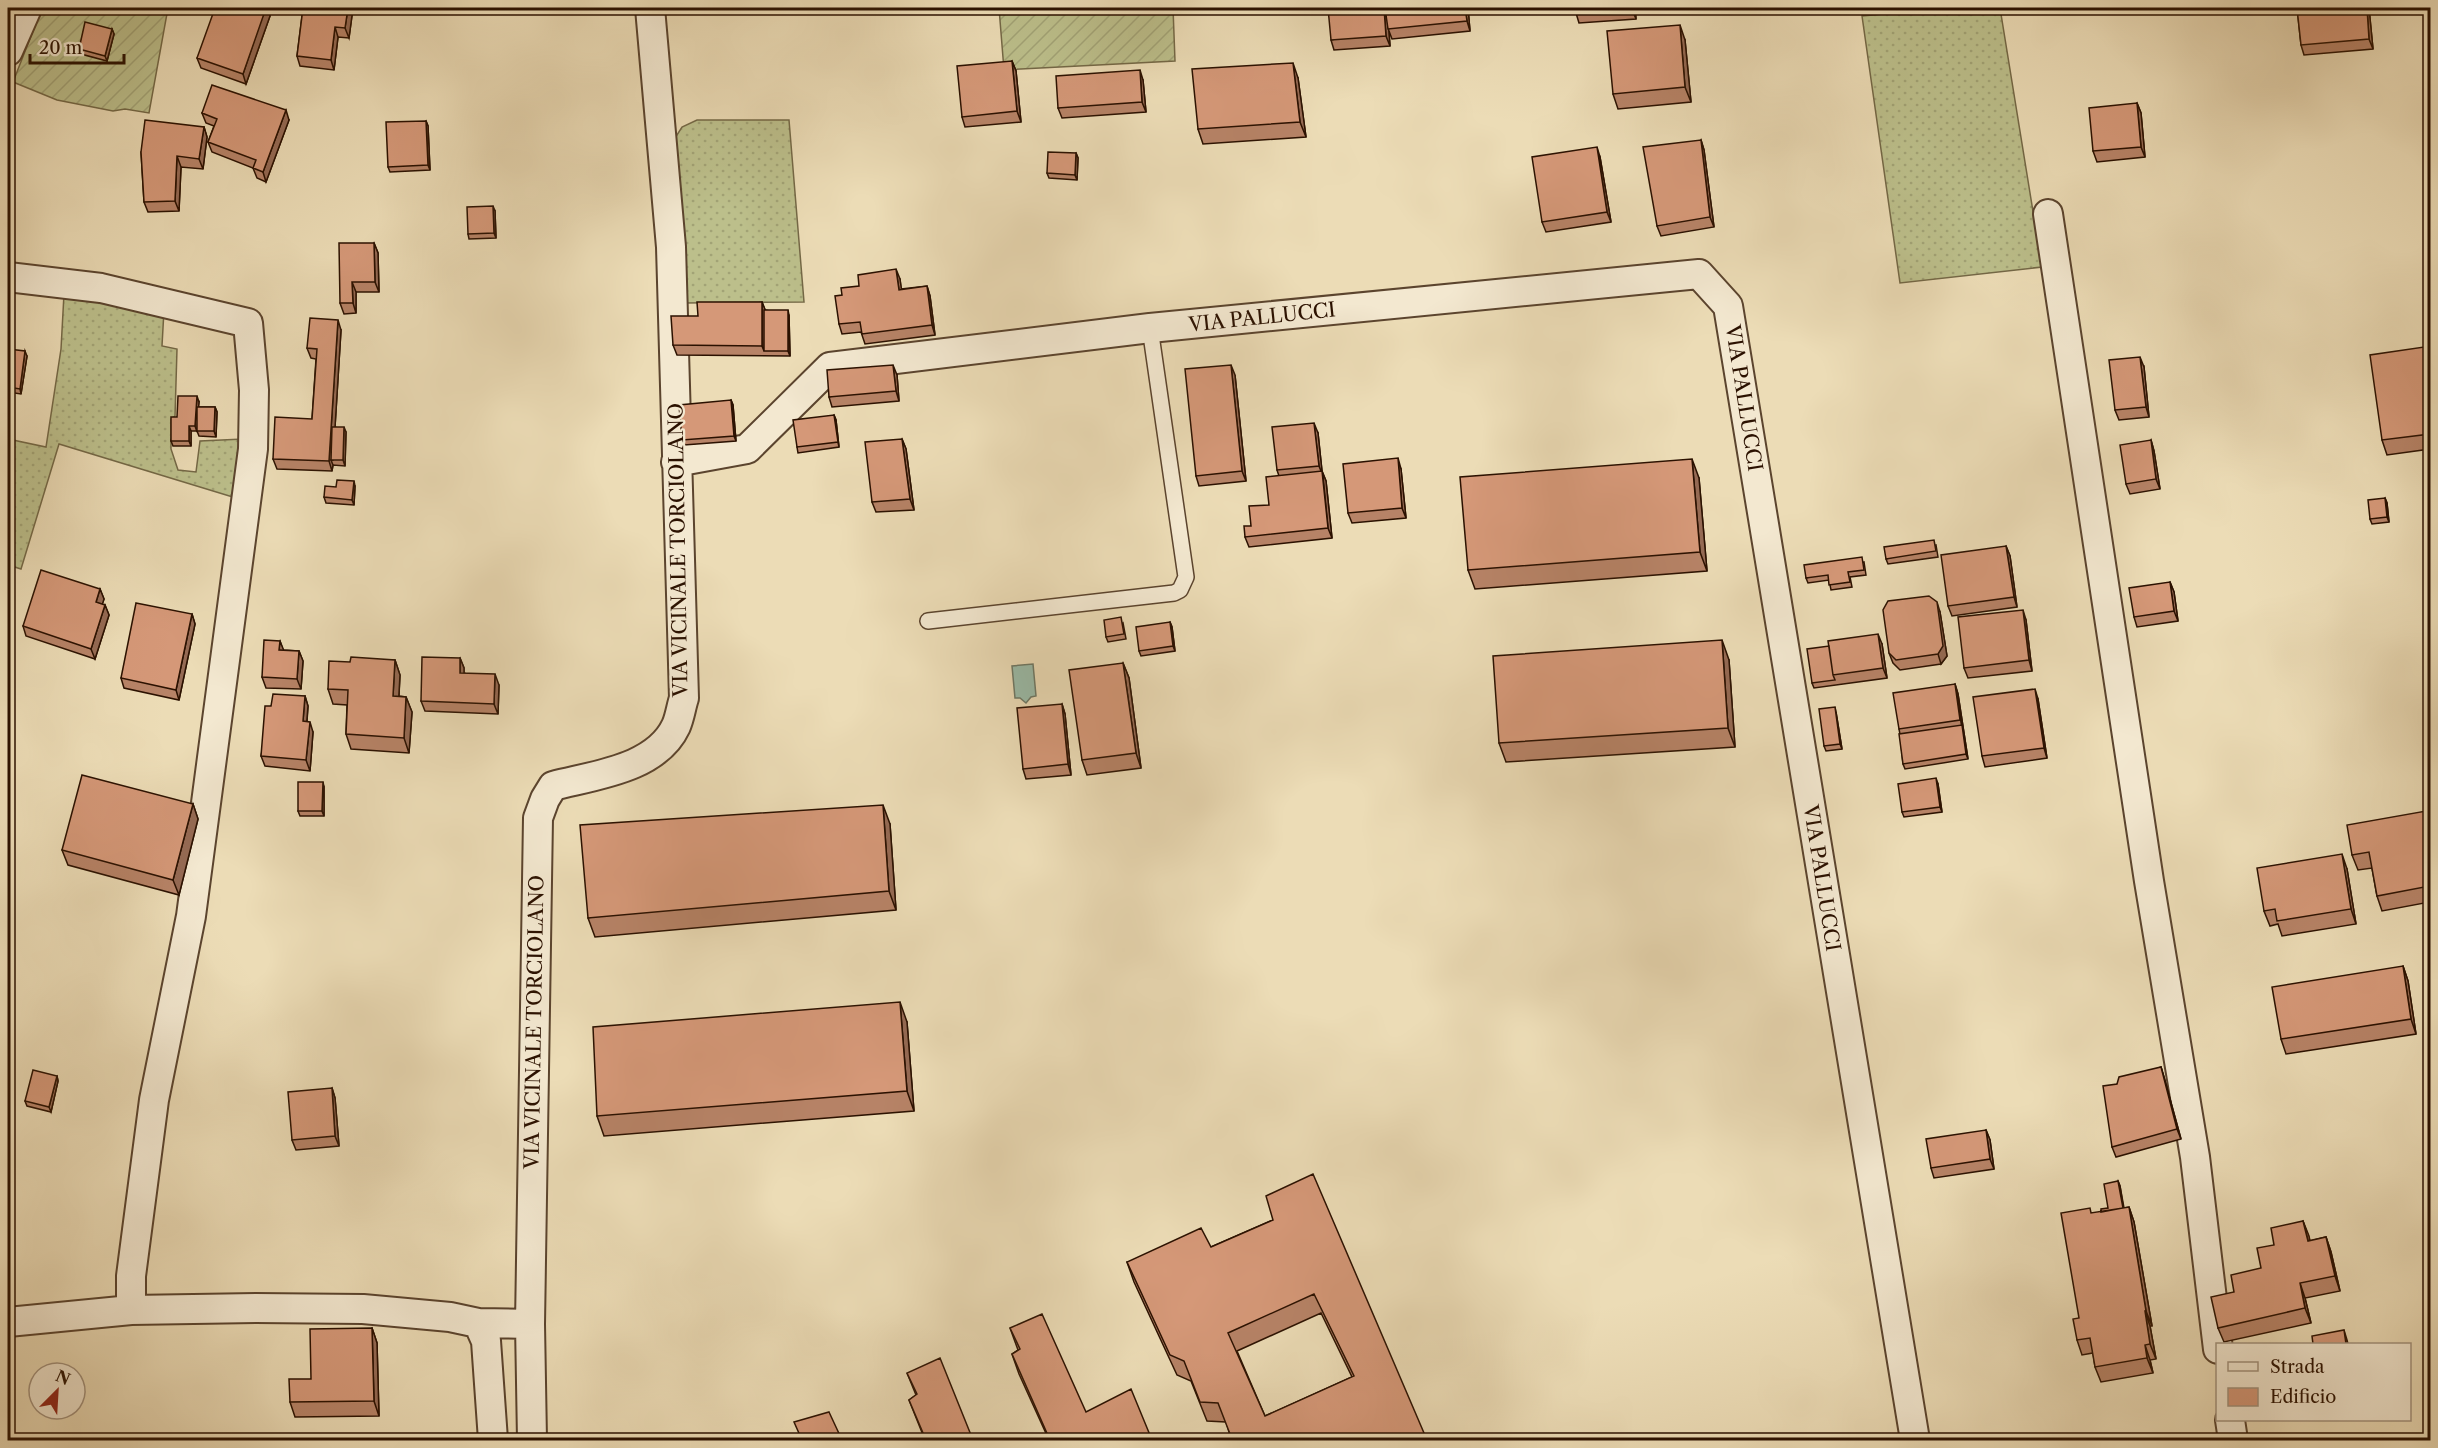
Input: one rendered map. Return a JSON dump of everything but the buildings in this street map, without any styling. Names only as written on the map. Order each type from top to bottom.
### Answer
[{"type":"street","points":[[8,51],[27,8]]},
{"type":"street","name":"VIA VICINALE TORCIOLANO","points":[[532,1440],[530,1324],[538,818],[544,799],[553,786],[638,763],[661,747],[676,726],[684,698],[671,247],[650,8]]},
{"type":"street","points":[[2048,214],[2149,881],[2195,1157],[2216,1343]]},
{"type":"street","name":"VIA PALLUCCI","points":[[676,462],[747,449],[830,367],[1150,328],[1699,274],[1728,306],[1915,1440]]},
{"type":"street","points":[[8,277],[101,288],[248,323],[254,400],[253,449],[191,916],[152,1111],[131,1276],[131,1310]]},
{"type":"street","points":[[8,1322],[131,1310],[363,1309],[450,1317],[478,1323],[530,1324]]},
{"type":"street","points":[[478,1323],[486,1341],[493,1440]]},
{"type":"street","points":[[2230,1421],[2234,1440]]},
{"type":"lane","points":[[928,621],[1174,593],[1180,590],[1186,577],[1150,328]]},
{"type":"green space","points":[[42,8],[168,8],[149,113],[125,109],[113,111],[57,100],[13,82]]},
{"type":"green space","points":[[999,8],[1173,8],[1175,61],[1004,70]]},
{"type":"green space","points":[[1949,8],[2000,8],[2042,267],[1900,283],[1862,16]]},
{"type":"green space","points":[[697,120],[789,120],[804,302],[684,303],[670,146],[682,127]]},
{"type":"green space","points":[[64,294],[164,310],[162,346],[177,349],[175,416],[171,419],[171,449],[178,470],[196,472],[200,441],[243,439],[236,498],[59,444],[21,569],[8,565],[8,439],[46,447],[61,349]]},
{"type":"shaded area","points":[[1033,664],[1036,696],[1031,697],[1026,703],[1020,698],[1015,698],[1012,666]]}]
